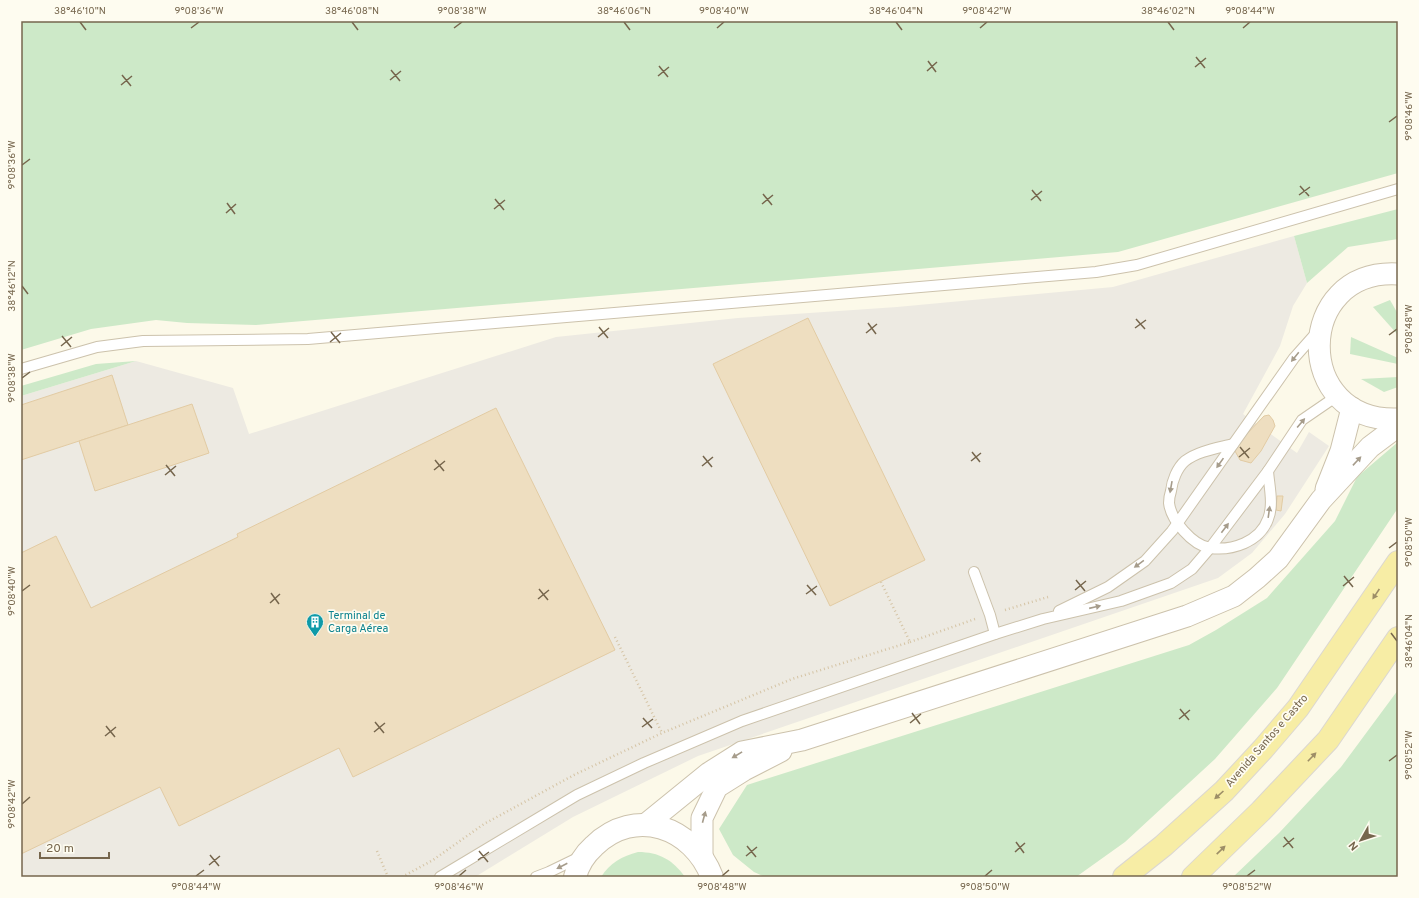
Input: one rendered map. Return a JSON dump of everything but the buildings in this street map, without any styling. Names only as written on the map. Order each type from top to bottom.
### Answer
[{"type":"main road","name":"Avenida Santos e Castro","points":[[1124,877],[1163,846],[1224,791],[1263,749],[1298,708],[1398,562]]},
{"type":"main road","points":[[1193,877],[1261,811],[1328,740],[1398,638]]},
{"type":"street","points":[[1393,272],[1367,277],[1351,285],[1342,293],[1327,311],[1321,328],[1318,346],[1321,364],[1327,381],[1345,402],[1382,420],[1398,419]]},
{"type":"street","points":[[1321,500],[1341,451],[1345,402]]},
{"type":"street","points":[[645,825],[709,773],[742,752],[802,740],[1187,616],[1234,596],[1278,559],[1321,500],[1370,447],[1398,426]]},
{"type":"street","points":[[702,856],[702,818],[717,788],[744,770],[802,740]]},
{"type":"street","points":[[576,877],[587,853],[602,838],[623,828],[645,825],[667,829],[687,840],[702,856],[712,877]]},
{"type":"lane","points":[[21,369],[97,347],[143,341],[308,339],[1096,272],[1137,264],[1398,189]]},
{"type":"lane","points":[[1043,619],[1108,587],[1144,561],[1177,524],[1294,358],[1321,328]]},
{"type":"lane","points":[[440,877],[577,795],[644,763],[742,721],[995,634],[1043,619],[1121,601],[1171,583],[1192,570],[1210,548],[1268,471],[1302,420],[1345,402]]},
{"type":"lane","points":[[1233,444],[1205,451],[1184,462],[1172,481],[1169,503],[1177,524],[1192,540],[1210,548],[1236,546],[1255,538],[1268,519],[1270,504],[1268,471]]},
{"type":"lane","points":[[974,572],[990,615],[995,634]]},
{"type":"lane","points":[[536,877],[587,853]]},
{"type":"path","points":[[910,642],[1055,595]]},
{"type":"path","points":[[615,637],[662,732]]},
{"type":"path","points":[[377,852],[388,877]]},
{"type":"shaded area","points":[[1294,236],[1307,283],[1293,306],[1280,346],[1243,414],[1297,453],[1309,432],[1329,446],[1285,514],[1252,553],[1218,578],[698,756],[573,817],[475,877],[21,877],[21,396],[136,361],[233,388],[249,434],[556,337],[738,318],[897,307],[1113,287]]},
{"type":"green space","points":[[21,21],[1398,21],[1398,173],[1118,252],[256,325],[187,323],[156,320],[91,329],[21,350]]},
{"type":"green space","points":[[1398,209],[1398,239],[1348,247],[1307,283],[1294,236]]},
{"type":"green space","points":[[1390,300],[1398,314],[1398,335],[1373,307]]},
{"type":"green space","points":[[1351,337],[1398,358],[1398,364],[1350,354]]},
{"type":"green space","points":[[136,361],[21,396],[21,386],[96,364]]},
{"type":"green space","points":[[1398,377],[1398,387],[1384,392],[1361,379]]},
{"type":"green space","points":[[1398,442],[1398,508],[1277,688],[1215,759],[1125,842],[1076,877],[765,877],[754,872],[733,855],[719,829],[747,785],[1189,645],[1216,630],[1267,598],[1335,521],[1357,477]]},
{"type":"green space","points":[[1398,690],[1398,877],[1233,877],[1279,833],[1341,767]]},
{"type":"green space","points":[[638,852],[646,852],[665,858],[676,866],[685,877],[601,877],[608,868],[617,861]]},
{"type":"place","name":"Terminal de Carga Aérea","points":[[315,637]]}]
